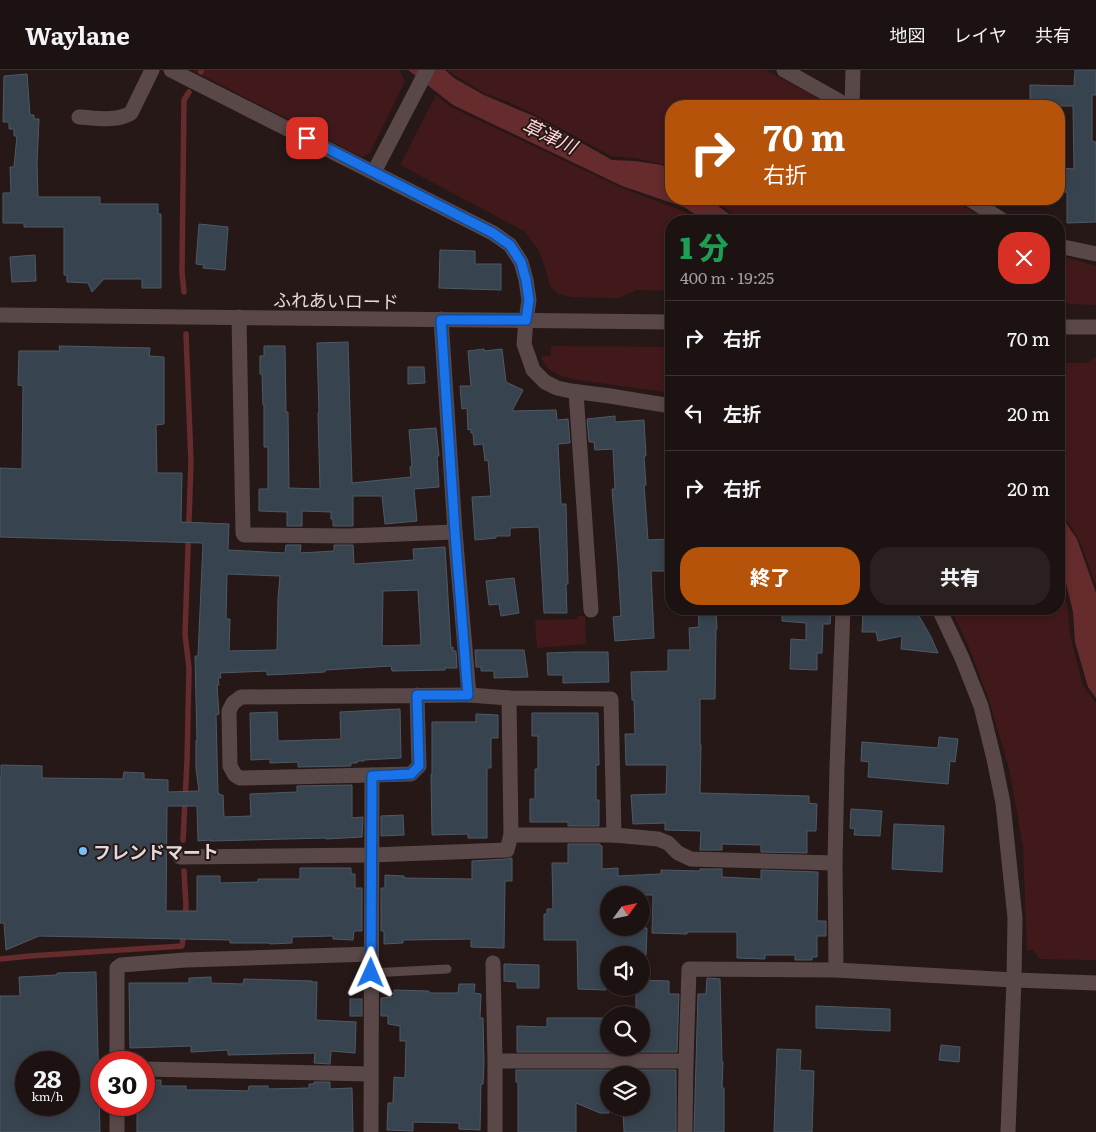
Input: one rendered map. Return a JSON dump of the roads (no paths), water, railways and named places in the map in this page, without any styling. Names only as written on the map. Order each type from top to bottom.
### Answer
[{"type":"street","points":[[79,117],[117,119],[131,113],[152,70]]},
{"type":"street","points":[[171,70],[493,233],[510,245],[521,262],[529,300],[524,344],[533,370],[545,382],[557,388],[576,392],[665,405]]},
{"type":"street","points":[[374,172],[426,70]]},
{"type":"street","points":[[784,70],[839,100]]},
{"type":"street","points":[[850,100],[853,70]]},
{"type":"street","points":[[979,205],[994,215]]},
{"type":"street","points":[[1065,247],[1096,254]]},
{"type":"street","name":"ふれあいロード","points":[[0,315],[665,322]]},
{"type":"street","points":[[238,317],[244,535],[347,536],[455,532]]},
{"type":"street","points":[[441,320],[468,695]]},
{"type":"street","points":[[1065,327],[1096,327]]},
{"type":"street","points":[[576,392],[591,610]]},
{"type":"street","points":[[836,970],[837,767],[843,615]]},
{"type":"street","points":[[942,615],[962,658],[981,706],[1003,803],[1015,918],[1008,1132]]},
{"type":"street","points":[[417,695],[419,766],[411,774],[240,778],[235,775],[230,766],[229,711],[233,703],[241,697],[417,695],[468,695],[508,698],[611,699],[614,835]]},
{"type":"street","points":[[180,857],[371,855],[507,850],[511,835],[508,698]]},
{"type":"street","points":[[371,1132],[372,776]]},
{"type":"street","points":[[511,835],[614,835],[658,839],[668,843],[678,853],[691,859],[836,863]]},
{"type":"street","points":[[117,1051],[117,968],[121,965],[185,960],[371,954]]},
{"type":"street","points":[[494,963],[495,1132]]},
{"type":"street","points":[[685,1132],[689,969],[836,970],[1096,983]]},
{"type":"street","points":[[496,1061],[686,1061]]},
{"type":"street","points":[[155,1069],[371,1074]]},
{"type":"street","points":[[117,1116],[117,1132]]},
{"type":"lane","points":[[371,973],[447,969]]},
{"type":"water","name":"草津川","points":[[408,70],[445,70],[454,78],[484,95],[536,117],[612,160],[662,165],[665,167],[665,201],[622,186],[453,105]]},
{"type":"water","points":[[678,205],[716,205],[731,215],[696,215]]},
{"type":"water","points":[[1065,522],[1077,539],[1096,593],[1096,698],[1088,687],[1075,642],[1073,612],[1065,579]]},
{"type":"waterway","points":[[184,292],[182,272],[184,100],[189,92]]},
{"type":"waterway","points":[[183,840],[189,668],[185,634],[191,462],[186,334]]},
{"type":"waterway","points":[[184,871],[185,917]]},
{"type":"waterway","points":[[0,959],[182,946],[184,931]]},
{"type":"place","name":"フレンドマート","points":[[83,851]]}]
